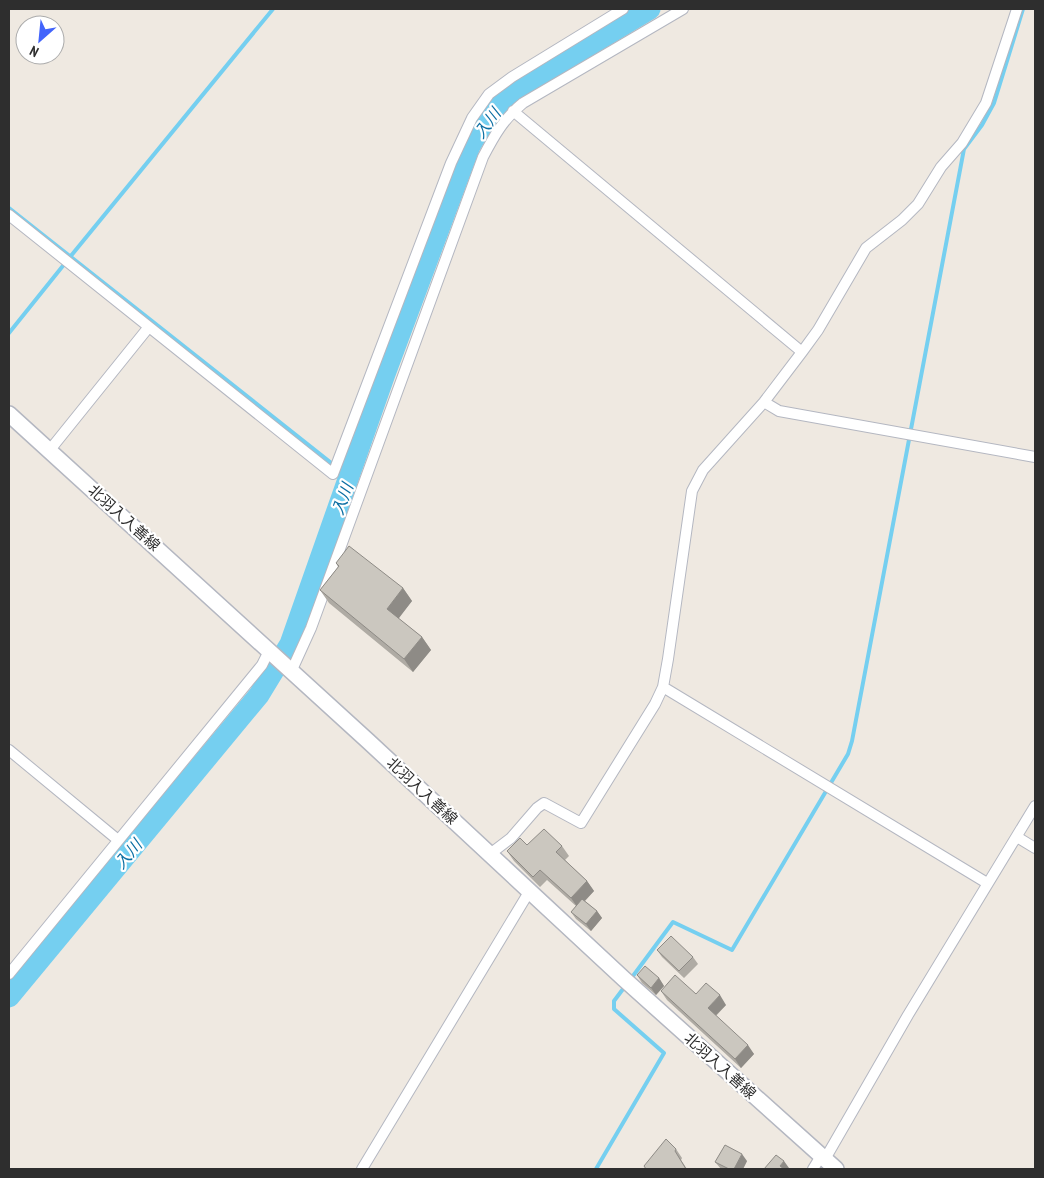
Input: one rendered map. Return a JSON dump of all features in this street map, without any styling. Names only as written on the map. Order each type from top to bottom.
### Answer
[{"type":"main road","name":"北羽入入善線","points":[[9,414],[368,741],[824,1163]]},
{"type":"street","points":[[9,215],[148,328],[334,474],[448,171],[472,118],[489,94],[512,77],[623,9]]},
{"type":"street","points":[[289,671],[311,628],[483,157],[496,132],[513,111],[523,103],[683,9]]},
{"type":"street","points":[[490,854],[511,838],[537,808],[544,803],[581,823],[655,704],[663,687],[692,491],[702,470],[764,402],[802,352],[818,330],[866,248],[902,220],[918,204],[941,167],[962,143],[986,103],[1017,9]]},
{"type":"street","points":[[513,111],[802,352]]},
{"type":"street","points":[[49,451],[148,328]]},
{"type":"street","points":[[764,402],[779,411],[1035,457]]},
{"type":"street","points":[[9,974],[271,653]]},
{"type":"street","points":[[663,687],[987,883]]},
{"type":"street","points":[[9,750],[118,840]]},
{"type":"street","points":[[824,1163],[987,883],[1035,806]]},
{"type":"street","points":[[1017,837],[1035,848]]},
{"type":"street","points":[[362,1169],[529,892]]},
{"type":"building","points":[[349,546],[403,588],[387,609],[422,637],[404,659],[320,590],[339,566],[336,563]]},
{"type":"building","points":[[544,829],[562,846],[556,852],[587,881],[571,898],[540,870],[533,877],[507,851],[520,838],[527,845]]},
{"type":"building","points":[[582,899],[597,911],[586,924],[571,912]]},
{"type":"building","points":[[671,936],[693,957],[679,971],[657,950]]},
{"type":"building","points":[[645,966],[659,978],[651,988],[637,975]]},
{"type":"building","points":[[675,975],[696,994],[706,983],[720,995],[708,1008],[748,1045],[735,1059],[661,991]]},
{"type":"building","points":[[666,1139],[676,1149],[675,1151],[686,1169],[646,1169],[644,1166]]},
{"type":"building","points":[[725,1145],[742,1154],[734,1169],[729,1169],[715,1162]]},
{"type":"building","points":[[776,1155],[784,1161],[780,1166],[784,1169],[764,1169]]},
{"type":"waterway","points":[[70,257],[273,9]]},
{"type":"waterway","name":"入川","points":[[9,997],[259,695],[290,644],[385,374],[470,146],[488,116],[519,88],[650,9]]},
{"type":"waterway","points":[[630,980],[673,922],[732,950],[848,754],[964,149],[982,125],[994,103],[1023,9]]},
{"type":"waterway","points":[[9,208],[349,477]]},
{"type":"waterway","points":[[9,333],[66,262]]},
{"type":"waterway","points":[[596,1169],[664,1053],[614,1009],[614,1001],[626,985]]}]
